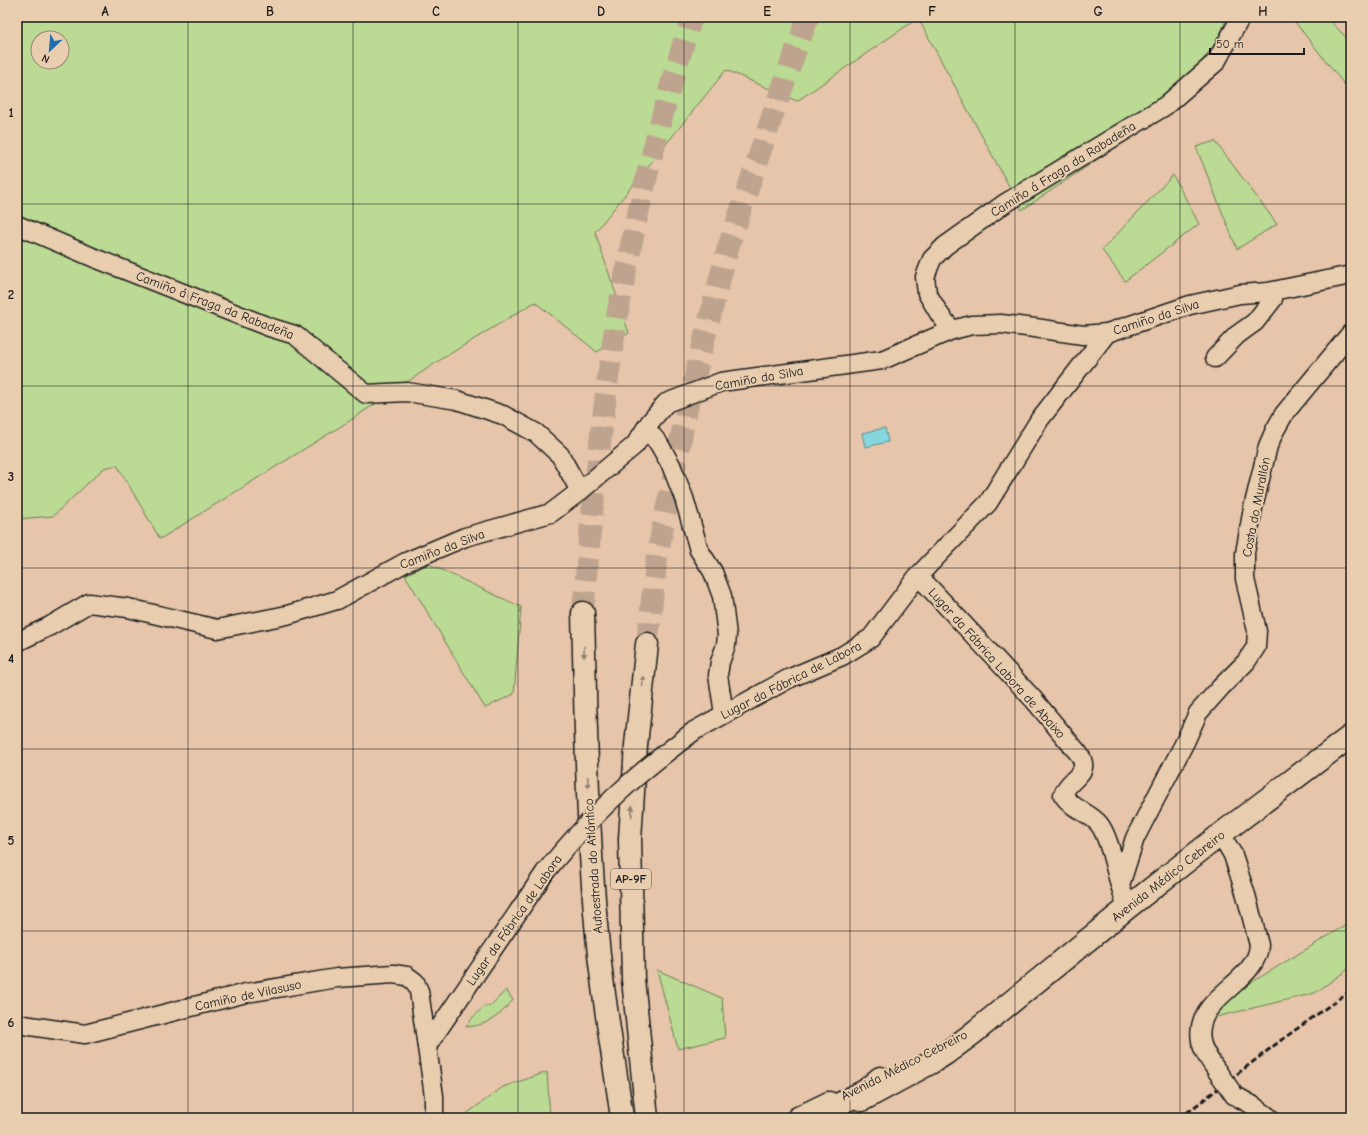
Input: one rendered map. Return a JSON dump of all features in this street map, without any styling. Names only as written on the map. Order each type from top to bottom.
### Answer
[{"type":"main road","name":"Autoestrada do Atlántico","points":[[584,613],[591,859],[598,945],[622,1118]]},
{"type":"main road","name":"AP-9F","points":[[647,644],[636,745],[630,839],[633,979],[652,1115]]},
{"type":"main road","name":"Avenida Médico Cebreiro","points":[[827,1118],[945,1054],[972,1034],[1220,834],[1351,736]]},
{"type":"main road","points":[[591,859],[599,1030],[613,1118]]},
{"type":"main road","name":"Avenida Médico Cebreiro","points":[[798,1118],[955,1040],[988,1020]]},
{"type":"main road","points":[[812,1118],[865,1091],[880,1078]]},
{"type":"street","name":"Camiño á Fraga da Rabadeña","points":[[952,330],[940,315],[927,293],[925,277],[932,259],[945,246],[1004,204],[1165,106],[1216,62],[1241,17]]},
{"type":"street","name":"Camiño á Fraga da Rabadeña","points":[[17,225],[269,327],[295,335],[366,394],[407,392],[457,400],[503,415],[536,433],[560,455],[580,491]]},
{"type":"street","name":"Camiño da Silva","points":[[17,642],[50,626],[89,603],[128,608],[217,629],[287,616],[337,600],[406,562],[465,537],[552,512],[580,491],[635,445],[646,428],[666,403],[721,382],[882,360],[952,330],[972,325],[1000,324],[1083,335],[1107,333],[1190,305],[1240,294],[1268,292],[1351,275]]},
{"type":"street","points":[[1240,294],[1273,299],[1351,284]]},
{"type":"street","points":[[1215,358],[1237,335],[1255,322],[1273,299]]},
{"type":"street","name":"Lugar da Fábrica de Labora","points":[[427,1046],[546,871],[575,837],[624,788],[694,731],[788,679],[842,656],[872,638],[916,577],[988,503],[1040,419],[1107,333]]},
{"type":"street","name":"Costa do Murallón","points":[[1120,885],[1135,838],[1185,742],[1198,713],[1246,662],[1256,647],[1257,631],[1245,579],[1245,553],[1253,508],[1268,446],[1284,414],[1351,333]]},
{"type":"street","points":[[646,428],[659,444],[671,465],[684,498],[698,550],[713,572],[722,596],[727,635],[726,645],[720,662],[718,675],[724,714]]},
{"type":"street","name":"Lugar da Fábrica Labora de Abaixo","points":[[916,577],[927,585],[1034,700],[1079,754],[1084,762],[1083,769],[1065,789],[1063,795],[1074,808],[1099,824],[1106,838],[1120,885]]},
{"type":"street","points":[[1220,834],[1233,855],[1246,895],[1259,946],[1259,953],[1245,973],[1216,1000],[1205,1013],[1200,1030],[1201,1041],[1204,1050],[1234,1095],[1252,1105],[1270,1118]]},
{"type":"street","points":[[1120,885],[1127,908]]},
{"type":"street","name":"Camiño de Vilasuso","points":[[17,1024],[85,1034],[246,993],[336,978],[393,974],[408,976],[415,982],[419,991],[427,1046]]},
{"type":"street","points":[[427,1046],[434,1096],[434,1118]]},
{"type":"green space","points":[[17,17],[1227,17],[1218,40],[1156,120],[1022,210],[918,18],[797,101],[726,70],[595,232],[629,333],[597,352],[535,302],[440,360],[354,418],[160,539],[117,465],[104,468],[53,516],[17,519]]},
{"type":"green space","points":[[1291,17],[1326,17],[1351,42],[1351,93]]},
{"type":"green space","points":[[1215,141],[1277,224],[1237,249],[1196,147]]},
{"type":"green space","points":[[1173,175],[1199,224],[1125,281],[1102,250]]},
{"type":"green space","points":[[429,564],[521,607],[514,694],[485,708],[405,575]]},
{"type":"green space","points":[[1351,922],[1351,967],[1315,993],[1216,1017],[1216,1004]]},
{"type":"green space","points":[[657,970],[722,998],[725,1038],[678,1049]]},
{"type":"green space","points":[[506,990],[513,1000],[503,1011],[487,1022],[466,1027],[472,1018],[486,1005],[489,1007]]},
{"type":"green space","points":[[547,1072],[550,1118],[461,1118],[503,1087]]},
{"type":"water","points":[[885,428],[888,442],[865,447],[862,433]]},
{"type":"tunnel","points":[[583,613],[597,467],[618,310],[635,225],[652,155],[692,17]]},
{"type":"tunnel","points":[[647,644],[657,556],[686,413],[707,328],[727,251],[776,105],[808,17]]},
{"type":"railway","points":[[1180,1118],[1280,1041],[1351,990]]}]
